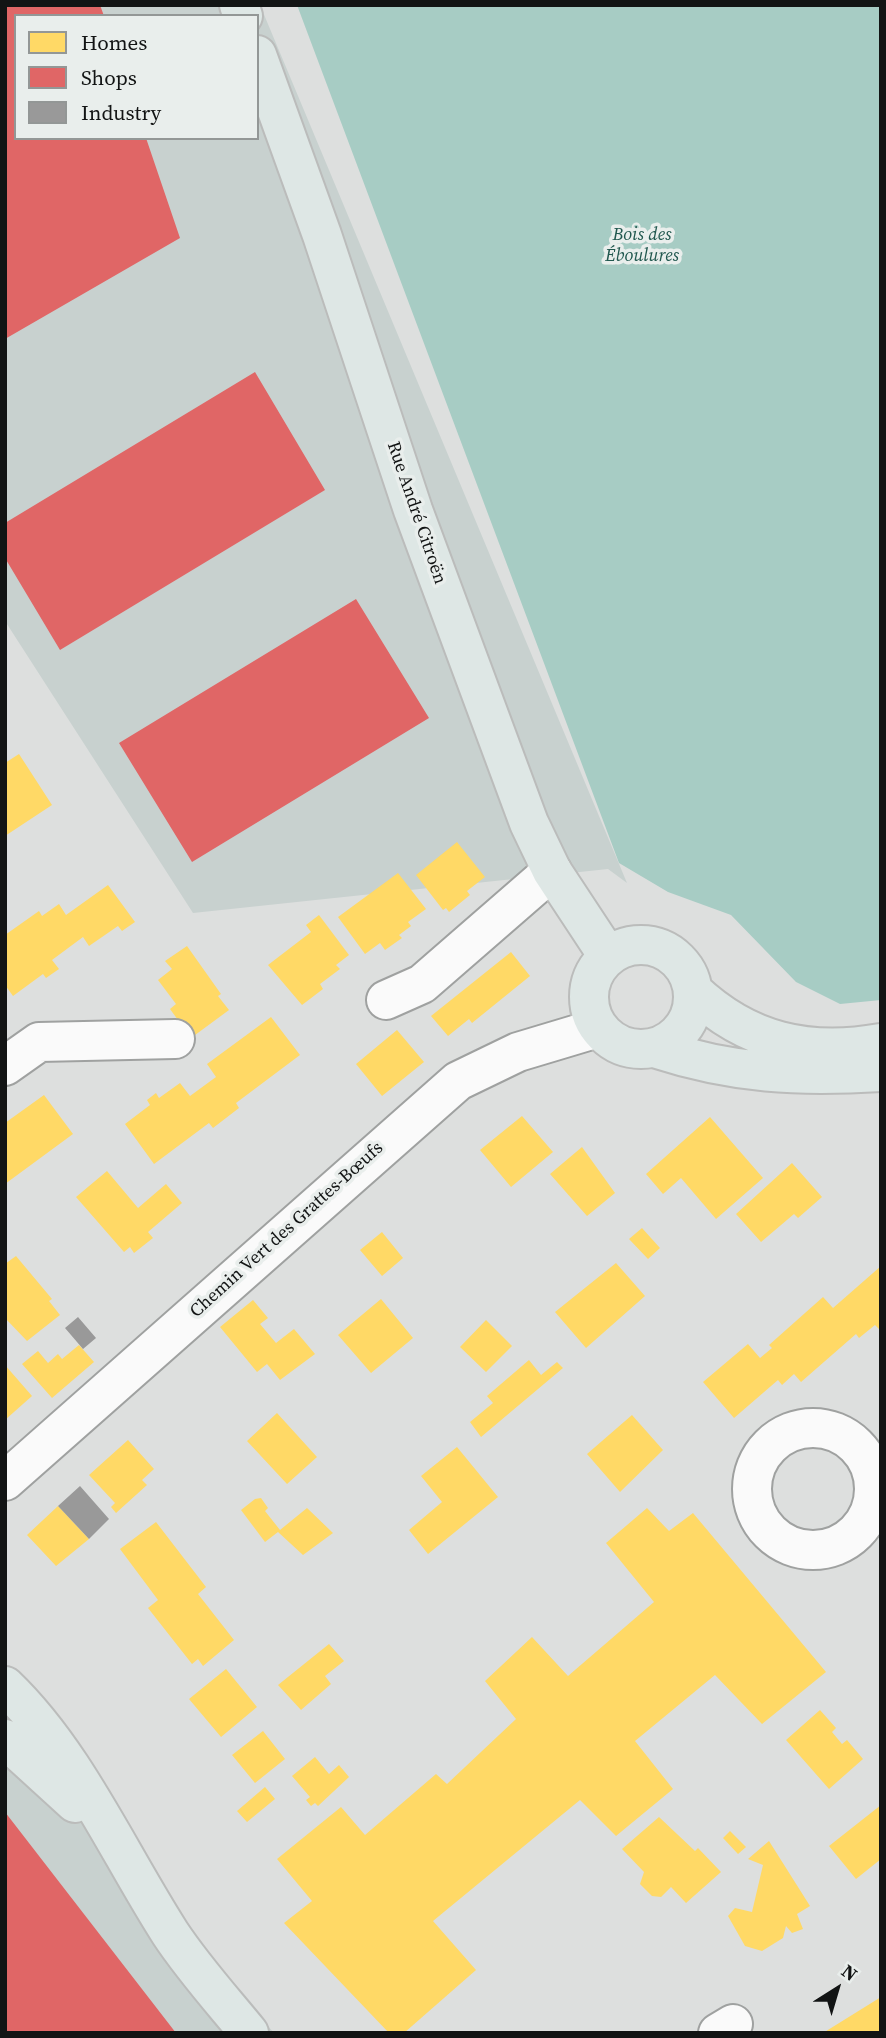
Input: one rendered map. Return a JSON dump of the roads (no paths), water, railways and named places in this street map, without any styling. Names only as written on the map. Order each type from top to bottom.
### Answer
[{"type":"main road","name":"Rue André Citroën","points":[[259,61],[322,235],[413,509],[529,823],[552,871],[608,956]]},
{"type":"main road","points":[[881,1043],[860,1047],[800,1045],[763,1038],[734,1024],[693,991],[682,965],[660,949],[634,945],[608,956],[599,966],[589,990],[589,1003],[598,1028],[623,1047],[654,1048],[747,1072],[823,1076],[881,1072]]},
{"type":"main road","points":[[654,1048],[668,1042],[688,1020],[693,991]]},
{"type":"main road","points":[[5,1686],[33,1714],[119,1846],[170,1932],[249,2033]]},
{"type":"main road","points":[[5,1739],[119,1846]]},
{"type":"street","points":[[386,1000],[422,984],[552,871]]},
{"type":"street","name":"Chemin Vert des Grattes-Bœufs","points":[[5,1481],[458,1081],[518,1052],[598,1028]]},
{"type":"street","points":[[5,1066],[39,1042],[175,1039]]},
{"type":"park label","name":"Bois des Éboulures","points":[[642,245]]}]
